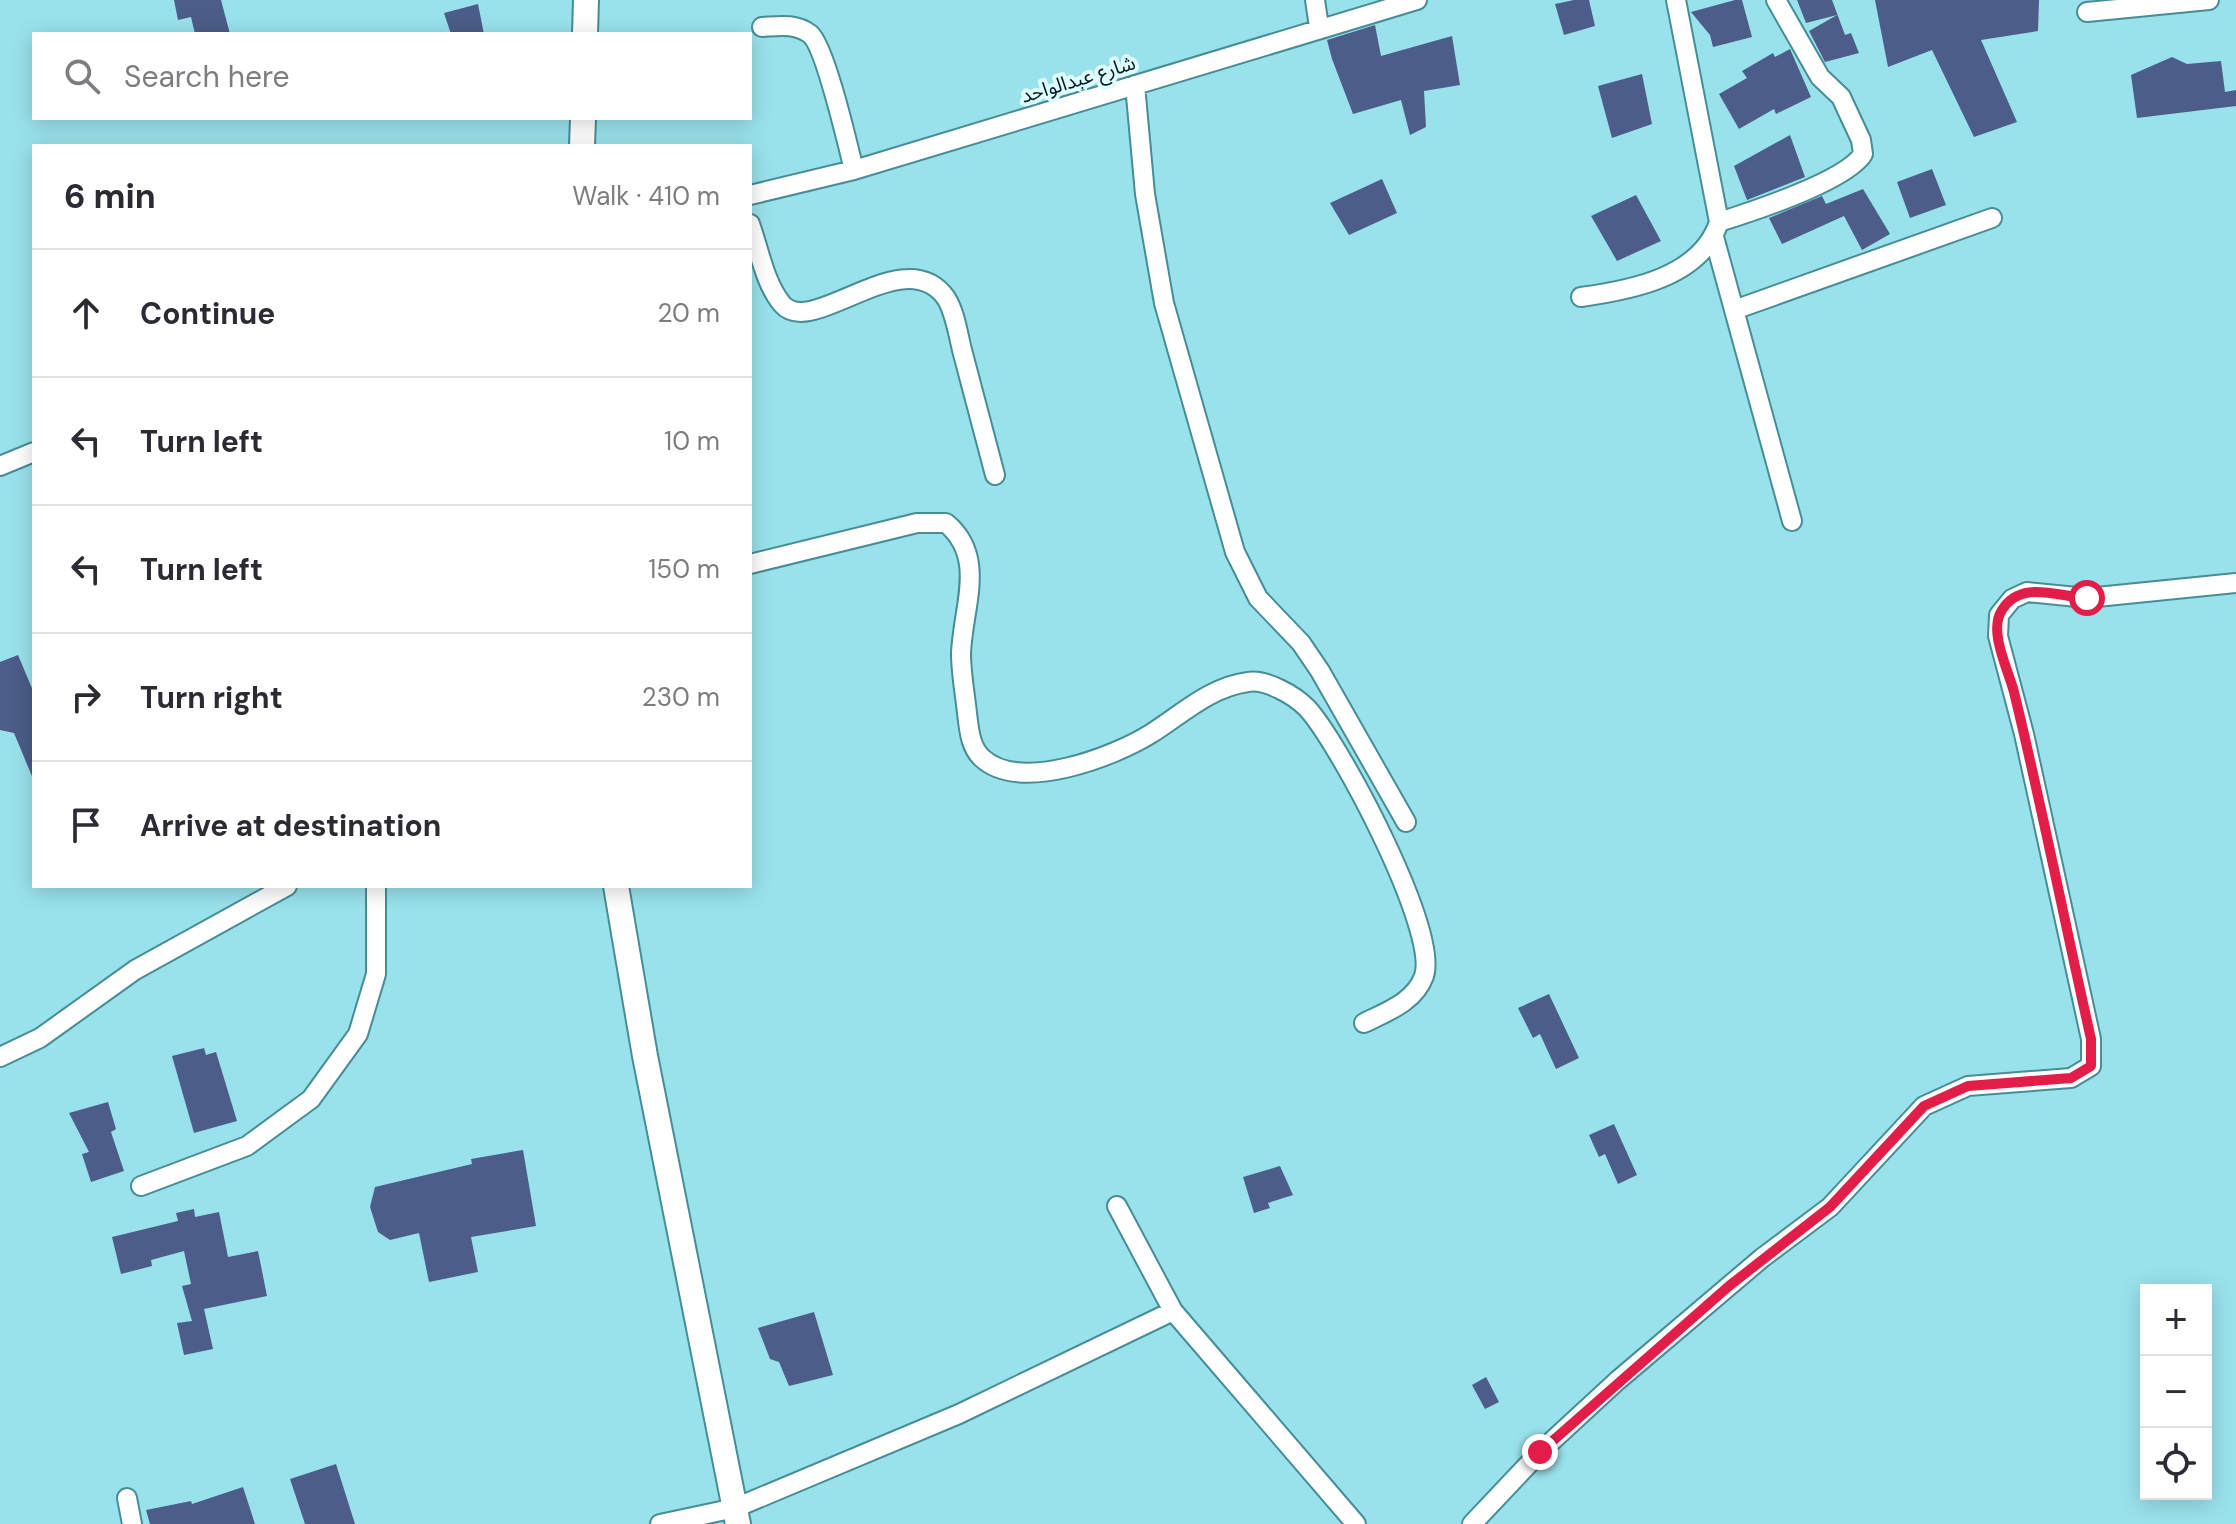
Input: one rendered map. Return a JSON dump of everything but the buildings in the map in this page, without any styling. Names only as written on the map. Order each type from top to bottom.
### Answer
[{"type":"street","points":[[585,32],[586,0]]},
{"type":"street","points":[[1315,0],[1319,27]]},
{"type":"street","name":"شارع عبدالواحد","points":[[752,195],[854,170],[1319,27],[1417,0]]},
{"type":"street","points":[[1676,0],[1716,230],[1734,310],[1792,521]]},
{"type":"street","points":[[1581,297],[1611,293],[1669,275],[1696,258],[1716,230],[1850,168],[1863,154],[1861,140],[1841,97],[1820,77],[1776,0]]},
{"type":"street","points":[[2087,12],[2209,0]]},
{"type":"street","points":[[762,27],[793,25],[812,36],[822,55],[854,170]]},
{"type":"street","points":[[1135,85],[1145,194],[1164,303],[1235,552],[1258,598],[1301,643],[1320,671],[1406,822]]},
{"type":"street","points":[[582,144],[583,120]]},
{"type":"street","points":[[1734,310],[1992,218]]},
{"type":"street","points":[[752,230],[773,288],[783,306],[793,311],[816,309],[887,281],[917,279],[935,286],[947,299],[956,324],[995,475]]},
{"type":"street","points":[[0,466],[32,453]]},
{"type":"street","points":[[752,564],[917,523],[946,523],[963,537],[971,565],[961,656],[969,737],[980,756],[1000,771],[1042,773],[1101,757],[1150,734],[1218,691],[1250,681],[1274,686],[1306,707],[1368,802],[1426,944],[1424,976],[1404,1004],[1364,1023]]},
{"type":"street","points":[[1472,1524],[1540,1452],[1617,1381],[1762,1258],[1830,1207],[1924,1106],[1968,1086],[2071,1078],[2091,1066],[2091,1039],[2024,734],[1998,636],[1999,615],[2012,599],[2027,592],[2087,598],[2236,583]]},
{"type":"street","points":[[0,1057],[40,1038],[135,970],[283,888]]},
{"type":"street","points":[[141,1186],[247,1146],[311,1099],[358,1034],[376,974],[376,888]]},
{"type":"street","points":[[616,888],[645,1056],[736,1516]]},
{"type":"street","points":[[1117,1206],[1173,1311],[1356,1524]]},
{"type":"street","points":[[660,1524],[736,1516],[1173,1311]]},
{"type":"street","points":[[127,1498],[132,1524]]},
{"type":"route","points":[[1540,1452],[1617,1381],[1762,1258],[1830,1207],[1853,1184],[1886,1142],[1924,1106],[1938,1097],[1968,1086],[2051,1077],[2071,1078],[2083,1074],[2091,1066],[2091,1039],[2024,734],[1997,628],[2004,606],[2019,594],[2036,591],[2087,598]]}]
